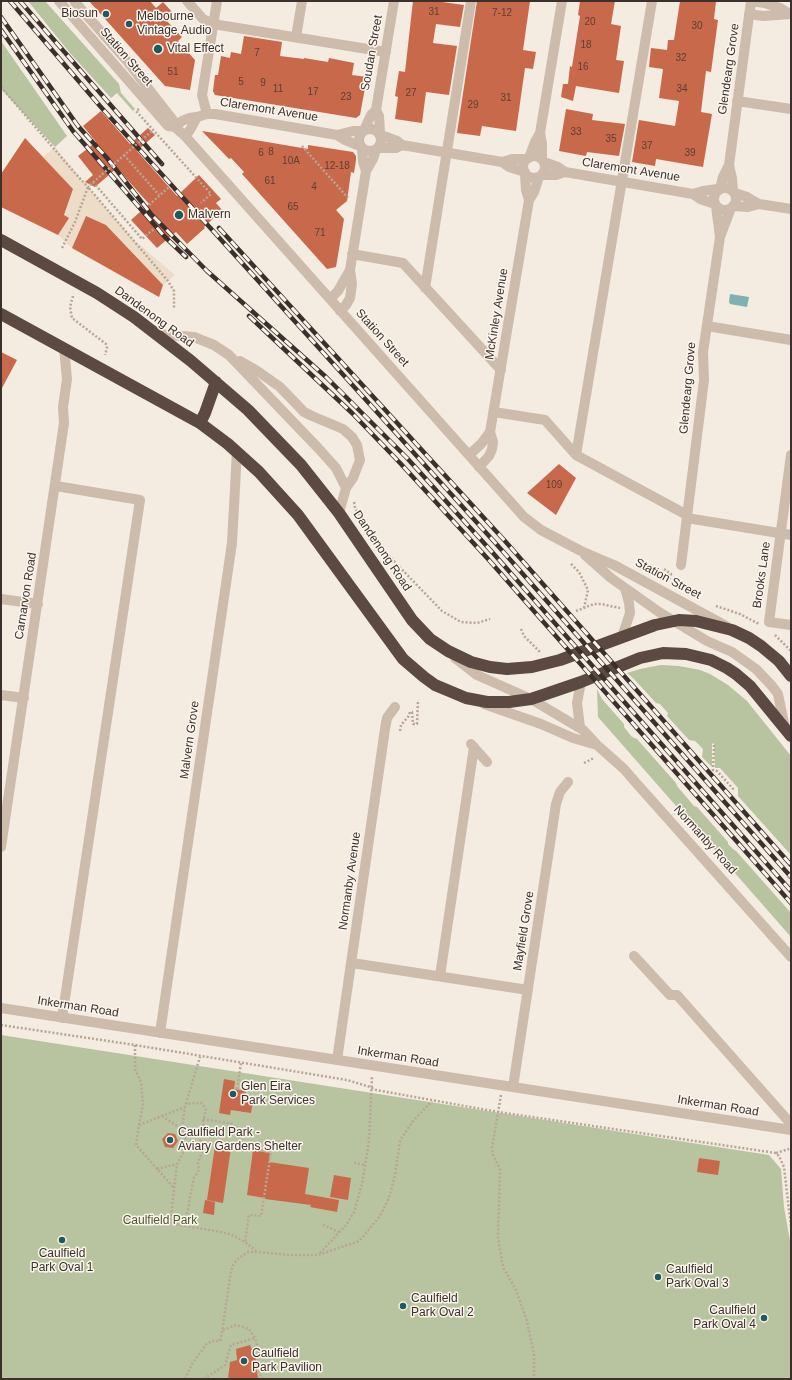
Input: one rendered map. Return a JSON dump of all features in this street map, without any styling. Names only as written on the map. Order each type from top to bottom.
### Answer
[{"type":"highway","name":"Dandenong Road","points":[[1,240],[116,304],[157,334],[248,410],[301,465],[339,513],[409,616],[424,633],[441,647],[461,658],[480,665],[497,668],[523,668],[546,665],[655,624],[673,621],[702,622],[732,630],[761,646],[778,661],[791,676]]},
{"type":"highway","points":[[1,314],[200,423],[237,451],[267,480],[298,515],[403,658],[435,685],[466,698],[487,702],[530,699],[581,682],[634,660],[672,652],[695,656],[720,664],[736,674],[750,686],[788,732]]},
{"type":"highway","points":[[200,423],[216,382]]},
{"type":"street","name":"Station Street","points":[[59,1],[168,126],[175,128],[185,136],[524,517],[541,530],[581,551],[614,565],[740,634]]},
{"type":"street","name":"Station Street","points":[[74,1],[127,61],[173,120],[175,128]]},
{"type":"street","points":[[187,1],[203,19],[213,24],[386,52]]},
{"type":"street","points":[[207,114],[202,95],[217,1]]},
{"type":"street","points":[[296,37],[302,1]]},
{"type":"street","name":"Soudan Street","points":[[364,131],[371,115],[376,110],[394,1]]},
{"type":"street","points":[[425,288],[471,1]]},
{"type":"street","points":[[502,162],[509,168],[525,173],[532,178],[541,176],[545,171],[540,134],[562,1]]},
{"type":"street","points":[[576,455],[652,1]]},
{"type":"street","points":[[751,1],[765,3],[789,13]]},
{"type":"street","name":"Glendearg Grove","points":[[734,192],[729,165],[751,1]]},
{"type":"street","points":[[749,14],[763,16],[789,13]]},
{"type":"street","points":[[737,101],[791,110]]},
{"type":"street","name":"Soudan Street","points":[[376,110],[379,116],[380,134]]},
{"type":"street","name":"Claremont Avenue","points":[[175,128],[182,121],[189,118],[207,114],[215,114],[337,135],[345,140],[361,146]]},
{"type":"street","points":[[185,136],[197,117]]},
{"type":"street","points":[[366,171],[359,138],[364,131],[373,128],[380,134],[397,141],[402,145],[502,162],[512,159],[536,156],[543,161]]},
{"type":"street","name":"Claremont Avenue","points":[[337,135],[353,131],[364,131]]},
{"type":"street","points":[[340,311],[350,298],[352,284],[350,270],[352,254],[366,171],[382,142],[380,134]]},
{"type":"street","points":[[525,173],[523,165],[540,134]]},
{"type":"street","points":[[361,146],[368,151],[396,148],[402,145]]},
{"type":"street","name":"Claremont Avenue","points":[[543,161],[558,167],[565,172],[693,194],[700,199],[716,205]]},
{"type":"street","name":"Glendearg Grove","points":[[719,189],[723,176],[729,165]]},
{"type":"street","name":"Claremont Avenue","points":[[541,176],[556,175],[565,172]]},
{"type":"street","name":"McKinley Avenue","points":[[525,173],[526,190],[529,200]]},
{"type":"street","name":"McKinley Avenue","points":[[469,455],[481,444],[490,432],[529,200],[541,176]]},
{"type":"street","points":[[759,204],[748,207],[732,207],[723,210],[716,205],[714,196],[719,189],[726,188],[759,204],[791,209]]},
{"type":"street","name":"Claremont Avenue","points":[[693,194],[719,189]]},
{"type":"street","points":[[732,207],[736,200],[734,192]]},
{"type":"street","name":"Glendearg Grove","points":[[716,205],[720,237]]},
{"type":"street","name":"Glendearg Grove","points":[[681,565],[704,380],[703,352],[706,326],[720,237],[732,207]]},
{"type":"street","points":[[352,254],[403,263],[501,370]]},
{"type":"street","points":[[330,298],[338,291],[350,270]]},
{"type":"street","points":[[706,326],[791,340]]},
{"type":"street","points":[[157,334],[194,337],[214,345],[271,380],[280,387],[304,412],[343,429],[352,437],[357,445],[360,460],[353,478],[346,488],[339,513]]},
{"type":"street","name":"Carnarvon Road","points":[[1,847],[4,798],[24,698],[64,423],[63,407],[67,379],[64,348]]},
{"type":"street","points":[[229,355],[336,468],[346,488]]},
{"type":"street","points":[[494,412],[545,420],[576,455],[687,517],[786,534],[791,455]]},
{"type":"street","name":"McKinley Avenue","points":[[480,467],[489,456],[492,449],[493,442],[490,432]]},
{"type":"street","name":"Malvern Grove","points":[[160,1033],[232,543],[237,451]]},
{"type":"street","points":[[56,486],[140,500],[62,1018]]},
{"type":"street","name":"Brooks Lane","points":[[786,534],[769,622],[791,625]]},
{"type":"street","name":"Station Street","points":[[581,551],[606,574],[673,621],[707,641],[732,652],[756,669],[778,694],[788,732]]},
{"type":"street","points":[[622,637],[630,613],[625,588]]},
{"type":"street","points":[[1,599],[38,604]]},
{"type":"street","name":"Normanby Road","points":[[441,647],[478,675],[530,699],[580,727],[638,784],[791,957]]},
{"type":"street","points":[[580,727],[577,703],[581,682]]},
{"type":"street","points":[[1,695],[24,698]]},
{"type":"street","name":"Normanby Road","points":[[466,698],[541,724],[573,738],[597,745]]},
{"type":"street","name":"Normanby Avenue","points":[[337,1060],[385,729],[387,718],[395,707]]},
{"type":"street","points":[[440,976],[472,745],[487,762]]},
{"type":"street","name":"Mayfield Grove","points":[[513,1087],[556,804],[560,792],[568,782]]},
{"type":"street","points":[[634,956],[670,995],[677,995],[791,1124]]},
{"type":"street","points":[[352,963],[528,990]]},
{"type":"street","name":"Inkerman Road","points":[[1,1008],[791,1130]]},
{"type":"path","points":[[1,87],[89,186],[168,281],[174,291],[174,308]]},
{"type":"path","points":[[141,108],[136,111],[211,194],[201,203]]},
{"type":"path","points":[[62,248],[75,222],[89,186],[153,130]]},
{"type":"path","points":[[302,146],[348,198]]},
{"type":"path","points":[[124,155],[159,196]]},
{"type":"path","points":[[93,182],[142,239],[154,229]]},
{"type":"path","points":[[149,205],[169,187]]},
{"type":"path","points":[[73,296],[70,307],[72,318],[106,344],[107,348],[105,355]]},
{"type":"path","points":[[354,501],[355,508],[369,532],[389,556],[442,611],[461,622],[477,624],[490,619]]},
{"type":"path","points":[[571,564],[579,572],[588,590],[584,608]]},
{"type":"path","points":[[664,569],[671,574],[669,580]]},
{"type":"path","points":[[576,610],[594,604],[601,604],[622,609]]},
{"type":"path","points":[[715,606],[740,614],[761,625]]},
{"type":"path","points":[[522,630],[524,636],[541,654]]},
{"type":"path","points":[[774,634],[791,651]]},
{"type":"path","points":[[400,731],[401,725],[408,718],[410,712],[412,712],[413,724],[417,724],[418,700]]},
{"type":"path","points":[[714,745],[713,770],[717,771],[735,791]]},
{"type":"path","points":[[584,763],[592,758]]},
{"type":"path","points":[[788,878],[791,875]]},
{"type":"path","points":[[1,1025],[135,1045],[348,1080],[376,1090],[498,1112],[776,1154],[789,1148]]},
{"type":"path","points":[[135,1045],[135,1070],[141,1082],[143,1104],[138,1125],[136,1145],[174,1188]]},
{"type":"path","points":[[170,1224],[177,1164],[188,1146],[182,1129],[185,1106],[200,1056]]},
{"type":"path","points":[[237,1089],[241,1063]]},
{"type":"path","points":[[318,1255],[346,1225],[354,1212],[362,1184],[369,1141],[370,1087],[373,1066]]},
{"type":"path","points":[[502,1086],[492,1148],[493,1155],[500,1169],[500,1211],[498,1234],[504,1269],[520,1298],[527,1321],[534,1355],[534,1379]]},
{"type":"path","points":[[185,1379],[193,1362],[204,1349],[205,1345],[212,1341],[220,1341],[223,1330],[231,1271],[234,1263],[248,1252],[289,1255],[318,1255],[356,1242],[373,1226],[383,1211],[395,1174],[400,1141],[418,1115],[432,1100]]},
{"type":"path","points":[[138,1125],[195,1103],[202,1103],[206,1110],[204,1130],[200,1142],[202,1152],[198,1163],[199,1170],[194,1178],[188,1211],[182,1225]]},
{"type":"path","points":[[161,1115],[182,1129]]},
{"type":"path","points":[[204,1119],[233,1124],[242,1143],[253,1150],[271,1152],[261,1216],[249,1215],[245,1242]]},
{"type":"path","points":[[776,1154],[779,1156],[784,1167],[791,1227]]},
{"type":"path","points":[[354,1163],[365,1165]]},
{"type":"path","points":[[156,1169],[177,1164]]},
{"type":"path","points":[[121,1220],[138,1219],[230,1234],[245,1242],[257,1252]]},
{"type":"path","points":[[323,1225],[340,1232]]},
{"type":"path","points":[[223,1330],[236,1325],[248,1329],[255,1338],[259,1351],[256,1357],[261,1379]]},
{"type":"path","points":[[204,1379],[225,1364],[231,1345],[255,1338]]},
{"type":"green space","points":[[28,1],[45,1],[119,84],[121,93],[135,109],[133,111],[117,93],[111,98],[70,53]]},
{"type":"green space","points":[[1,41],[67,136],[55,147],[1,89]]},
{"type":"green space","points":[[661,665],[679,666],[700,670],[728,685],[747,701],[791,756],[791,855],[738,796],[738,788],[720,768],[715,768],[714,743],[712,744],[712,767],[702,757],[703,749],[695,741],[689,740],[667,716],[668,713],[660,704],[656,703],[627,673]]},
{"type":"green space","points":[[597,689],[602,699],[624,724],[624,727],[632,737],[637,739],[694,806],[697,807],[728,842],[728,844],[791,913],[791,937],[598,717]]},
{"type":"green space","name":"Caulfield Park","points":[[1,1035],[769,1155],[781,1169],[784,1207],[791,1246],[791,1379],[1,1379]]},
{"type":"shaded area","points":[[55,147],[134,240],[175,275],[163,285],[106,225],[86,216],[72,248],[58,235],[73,189],[43,157]]},
{"type":"water","points":[[730,294],[749,297],[747,307],[730,304]]},
{"type":"building","points":[[89,1],[150,1],[156,8],[163,2],[173,13],[166,20],[182,37],[178,41],[195,60],[190,90],[165,86]]},
{"type":"building","points":[[413,1],[435,1],[464,5],[460,27],[436,24],[433,43],[457,46],[449,95],[426,92],[422,123],[395,119],[398,97],[395,96],[399,71],[405,72]]},
{"type":"building","points":[[477,1],[530,1],[523,50],[536,52],[533,69],[525,68],[516,131],[482,126],[480,136],[457,133]]},
{"type":"building","points":[[580,1],[615,1],[611,24],[621,26],[616,60],[624,61],[619,93],[576,86],[573,101],[561,97],[563,84],[568,84],[570,66],[572,67],[580,16],[578,15]]},
{"type":"building","points":[[680,1],[716,1],[714,19],[718,20],[711,72],[706,71],[701,112],[712,114],[703,167],[656,159],[655,166],[632,162],[639,120],[675,126],[679,101],[659,98],[663,69],[649,67],[651,48],[667,50],[668,40],[674,40]]},
{"type":"building","points":[[244,36],[282,42],[280,56],[328,62],[329,58],[354,63],[352,75],[367,77],[360,115],[356,118],[215,95],[213,91],[215,75],[218,75],[221,56],[230,58],[231,52],[241,54]]},
{"type":"building","points":[[566,109],[593,114],[592,120],[625,124],[619,156],[587,152],[586,156],[559,151]]},
{"type":"building","points":[[101,111],[130,144],[148,128],[155,135],[137,151],[177,196],[199,175],[221,199],[216,203],[222,210],[187,244],[176,232],[157,248],[131,220],[149,204],[117,168],[95,187],[85,182],[93,175],[78,156],[96,142],[83,126]]},
{"type":"building","points":[[202,131],[308,149],[308,145],[353,152],[356,156],[356,160],[354,173],[351,172],[347,201],[336,210],[344,219],[336,267],[327,269],[242,174],[244,172]]},
{"type":"building","points":[[25,138],[73,189],[64,215],[69,218],[58,235],[1,207],[1,174]]},
{"type":"building","points":[[86,216],[106,225],[163,285],[159,297],[72,248]]},
{"type":"building","points":[[1,352],[17,360],[1,390]]},
{"type":"building","points":[[559,464],[576,478],[556,515],[527,493]]},
{"type":"building","name":"Glen Eira Park Services","points":[[224,1079],[235,1081],[234,1089],[246,1091],[244,1100],[253,1101],[251,1113],[231,1110],[230,1115],[219,1113]]},
{"type":"building","name":"Caulfield Park - Aviary Gardens Shelter","points":[[168,1133],[175,1134],[178,1141],[173,1148],[165,1147],[162,1139]]},
{"type":"building","points":[[215,1146],[231,1148],[223,1203],[207,1200]]},
{"type":"building","points":[[253,1150],[270,1153],[269,1162],[309,1168],[305,1194],[339,1200],[337,1212],[310,1207],[311,1205],[247,1195]]},
{"type":"building","points":[[699,1158],[720,1161],[718,1175],[697,1172]]},
{"type":"building","points":[[334,1175],[351,1178],[348,1200],[330,1197]]},
{"type":"building","points":[[205,1200],[215,1202],[214,1215],[203,1213]]},
{"type":"building","name":"Caulfield Park Pavilion","points":[[250,1345],[256,1360],[258,1379],[228,1379],[230,1362],[237,1360],[236,1349]]},
{"type":"railway","points":[[10,1],[100,106],[499,547],[791,877]]},
{"type":"railway","points":[[20,1],[162,164]]},
{"type":"railway","points":[[1,17],[78,126],[107,158],[151,214],[207,271],[326,377],[407,458],[493,553],[791,891]]},
{"type":"railway","points":[[1,30],[73,131],[165,237],[186,257]]},
{"type":"railway","points":[[219,228],[505,541],[791,865]]},
{"type":"railway","points":[[249,316],[352,413],[401,464],[488,559],[791,903]]},
{"type":"place","name":"Biosun","points":[[106,14]]},
{"type":"place","name":"Melbourne Vintage Audio","points":[[129,24]]},
{"type":"place","name":"Vital Effect","points":[[158,49]]},
{"type":"place","name":"Malvern","points":[[179,215]]},
{"type":"place","name":"Glen Eira Park Services","points":[[233,1094]]},
{"type":"place","name":"Caulfield Park - Aviary Gardens Shelter","points":[[170,1140]]},
{"type":"place","name":"Caulfield Park Oval 1","points":[[62,1240]]},
{"type":"place","name":"Caulfield Park Oval 3","points":[[658,1277]]},
{"type":"place","name":"Caulfield Park Oval 2","points":[[403,1306]]},
{"type":"place","name":"Caulfield Park Oval 4","points":[[764,1318]]},
{"type":"place","name":"Caulfield Park Pavilion","points":[[244,1361]]}]
